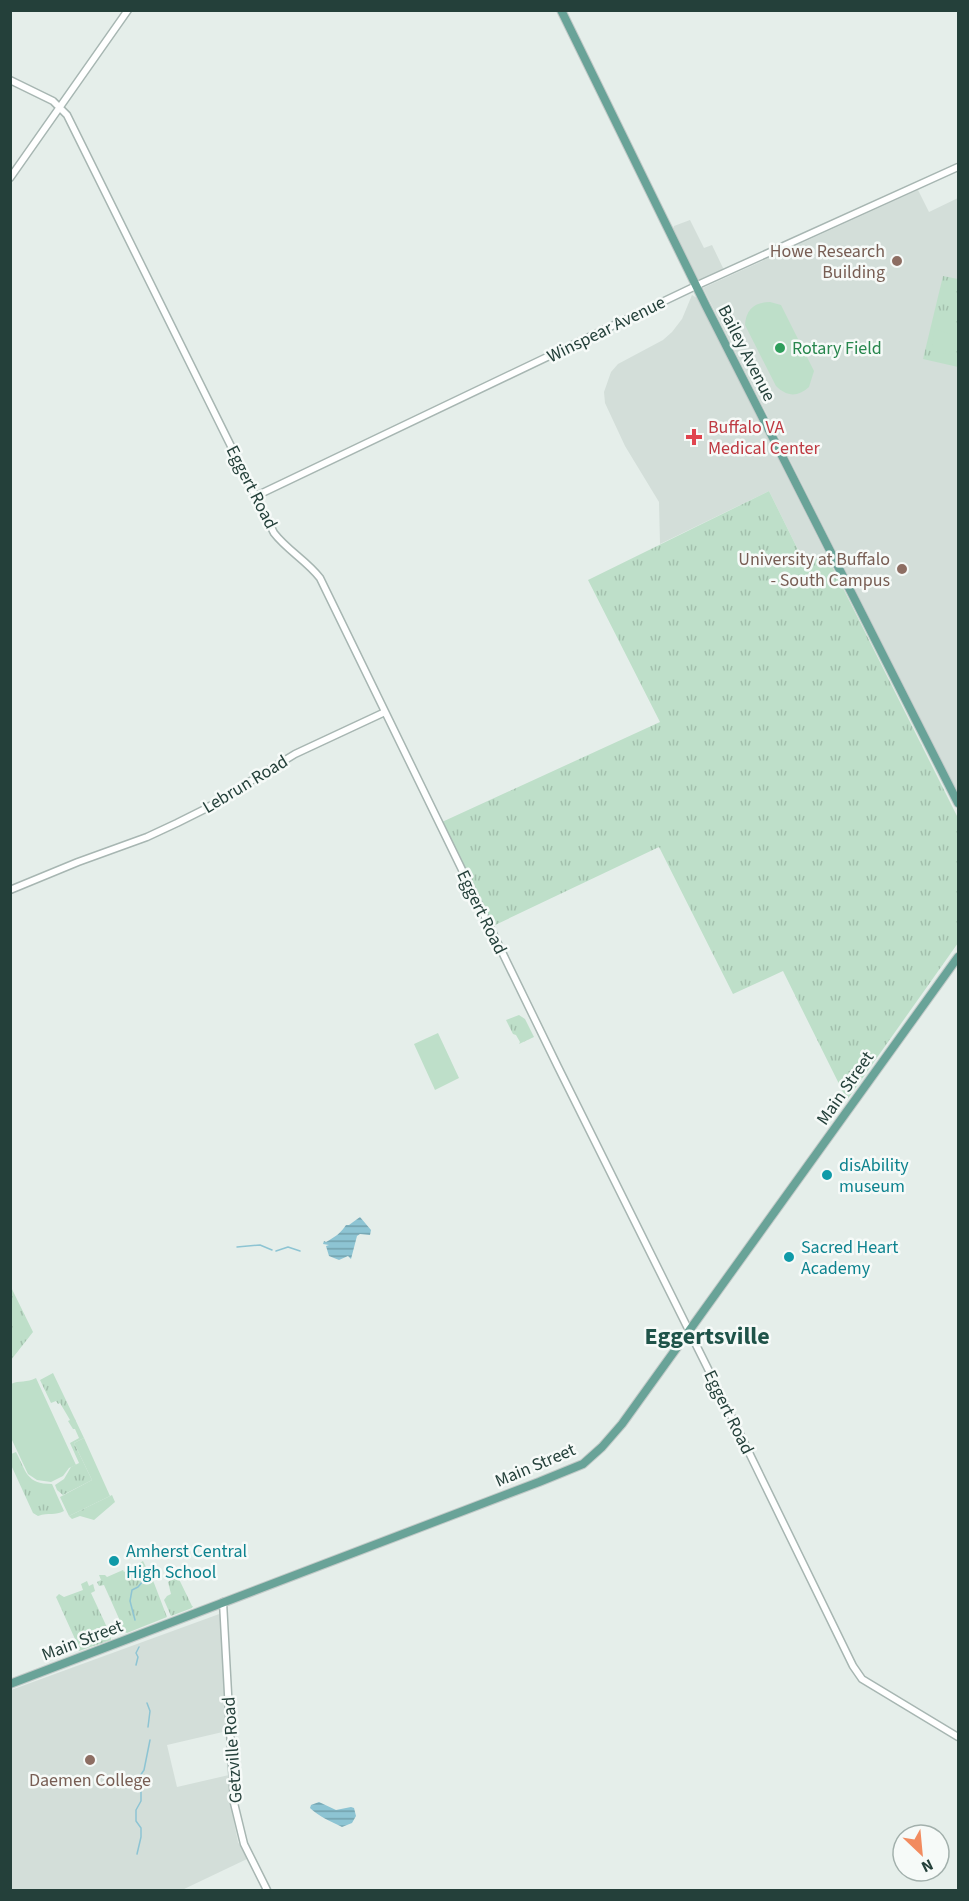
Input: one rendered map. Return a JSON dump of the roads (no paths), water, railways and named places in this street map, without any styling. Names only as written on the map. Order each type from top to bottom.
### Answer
[{"type":"main road","name":"Bailey Avenue","points":[[561,10],[696,286],[958,803]]},
{"type":"main road","name":"Main Street","points":[[10,1684],[577,1467],[593,1456],[622,1424],[958,957]]},
{"type":"street","points":[[10,178],[128,10]]},
{"type":"street","name":"Eggert Road","points":[[10,80],[60,107],[74,128],[274,533],[320,578],[553,1058],[853,1666],[862,1679],[958,1737]]},
{"type":"street","name":"Winspear Avenue","points":[[256,496],[696,286],[958,167]]},
{"type":"street","name":"Lebrun Road","points":[[10,890],[177,824],[292,755],[385,712]]},
{"type":"street","name":"Getzville Road","points":[[223,1602],[234,1803],[244,1844],[267,1890]]},
{"type":"water","points":[[360,1217],[371,1230],[370,1235],[357,1236],[351,1259],[348,1256],[339,1260],[329,1256],[326,1246],[329,1245],[323,1244],[324,1241],[335,1237],[346,1225]]},
{"type":"water","points":[[319,1802],[336,1810],[354,1808],[356,1816],[352,1823],[342,1827],[310,1808],[311,1805]]},
{"type":"waterway","points":[[237,1247],[260,1245],[272,1250]]},
{"type":"waterway","points":[[276,1251],[288,1247],[300,1251]]},
{"type":"waterway","points":[[135,1620],[130,1601],[132,1590],[138,1587],[148,1575]]},
{"type":"waterway","points":[[136,1665],[138,1657],[136,1653],[139,1647]]},
{"type":"waterway","points":[[147,1703],[150,1711],[148,1727]]},
{"type":"waterway","points":[[137,1854],[141,1837],[141,1828],[136,1821],[136,1810],[141,1801],[138,1779],[144,1770],[150,1740]]},
{"type":"place","name":"Howe Research Building","points":[[897,261]]},
{"type":"place","name":"Rotary Field","points":[[780,348]]},
{"type":"place","name":"Buffalo VA Medical Center","points":[[694,437]]},
{"type":"place","name":"University at Buffalo - South Campus","points":[[902,569]]},
{"type":"place","name":"disAbility museum","points":[[827,1175]]},
{"type":"place","name":"Sacred Heart Academy","points":[[789,1257]]},
{"type":"place","name":"Amherst Central High School","points":[[114,1561]]},
{"type":"place","name":"Daemen College","points":[[90,1760]]},
{"type":"district","name":"Eggertsville","points":[[707,1336]]}]
